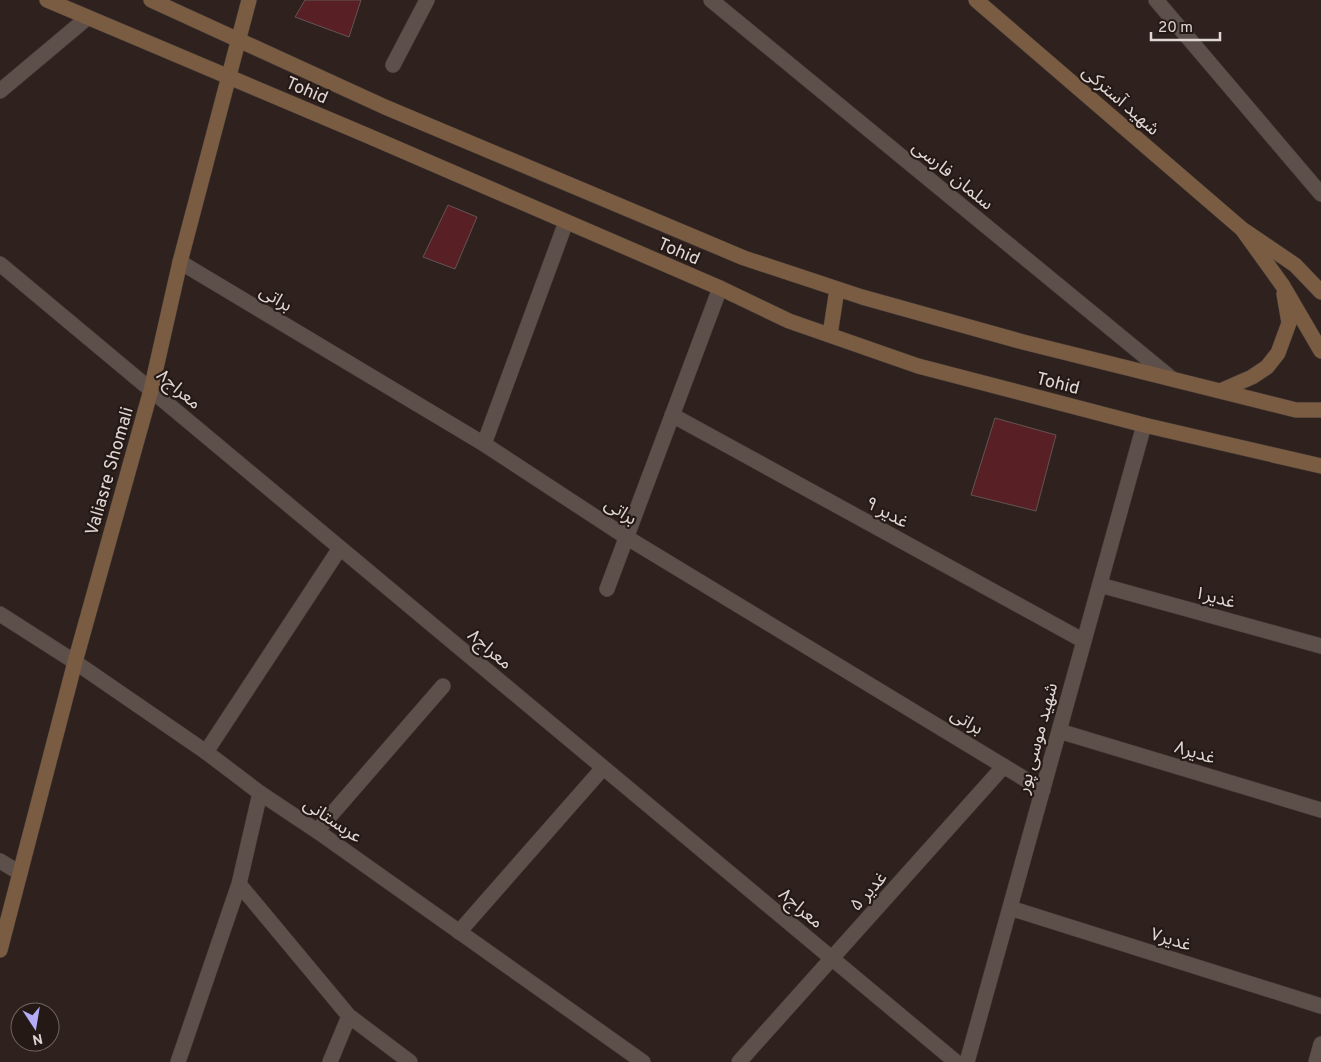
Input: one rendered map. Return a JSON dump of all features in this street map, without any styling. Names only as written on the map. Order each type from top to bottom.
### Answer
[{"type":"main road","name":"Tohid","points":[[47,0],[366,135],[720,288],[790,321],[918,366],[1144,424],[1321,466]]},
{"type":"main road","name":"Tohid","points":[[151,0],[238,42],[385,107],[744,258],[837,289],[1022,342],[1296,410],[1321,410]]},
{"type":"main road","name":"Valiasre Shomali","points":[[0,950],[76,662],[151,390],[180,262],[249,0]]},
{"type":"main road","name":"شهید آسترکی","points":[[976,0],[1242,229]]},
{"type":"main road","points":[[1242,229],[1283,286],[1321,351]]},
{"type":"main road","points":[[1242,229],[1295,265],[1321,292]]},
{"type":"main road","points":[[1220,391],[1252,377],[1267,367],[1278,352],[1289,323],[1283,286]]},
{"type":"main road","points":[[830,335],[837,289]]},
{"type":"street","points":[[393,65],[427,0]]},
{"type":"street","name":"سلمان فارسی","points":[[711,0],[1171,378]]},
{"type":"street","points":[[1156,0],[1321,194]]},
{"type":"street","points":[[0,91],[87,18]]},
{"type":"street","points":[[484,444],[566,222]]},
{"type":"street","name":"براتی","points":[[180,262],[484,444],[626,537],[1042,790]]},
{"type":"street","name":"معراج۸","points":[[0,264],[956,1062]]},
{"type":"street","points":[[607,589],[720,288]]},
{"type":"street","name":"غدیر ۹","points":[[672,415],[1084,641]]},
{"type":"street","name":"شهید موسی پور","points":[[967,1062],[1144,424]]},
{"type":"street","points":[[206,752],[340,548]]},
{"type":"street","name":"غدیر۱","points":[[1100,585],[1321,646]]},
{"type":"street","name":"عربستانی","points":[[0,614],[76,662],[206,752],[260,793],[317,831],[643,1062]]},
{"type":"street","points":[[317,831],[443,686]]},
{"type":"street","name":"غدیر۸","points":[[1059,731],[1321,810]]},
{"type":"street","name":"غدیر ۵","points":[[740,1062],[1004,766]]},
{"type":"street","points":[[459,932],[603,768]]},
{"type":"street","points":[[178,1062],[240,884],[260,793]]},
{"type":"street","points":[[0,861],[20,873]]},
{"type":"street","points":[[240,884],[349,1016],[410,1062]]},
{"type":"street","name":"غدیر۷","points":[[1010,908],[1321,1006]]},
{"type":"street","points":[[330,1062],[349,1016]]},
{"type":"street","points":[[1316,1062],[1321,1044]]},
{"type":"building","points":[[305,0],[361,0],[349,37],[295,17]]},
{"type":"building","points":[[448,205],[477,217],[455,269],[423,257]]},
{"type":"building","points":[[995,418],[1056,435],[1036,511],[971,495]]}]
